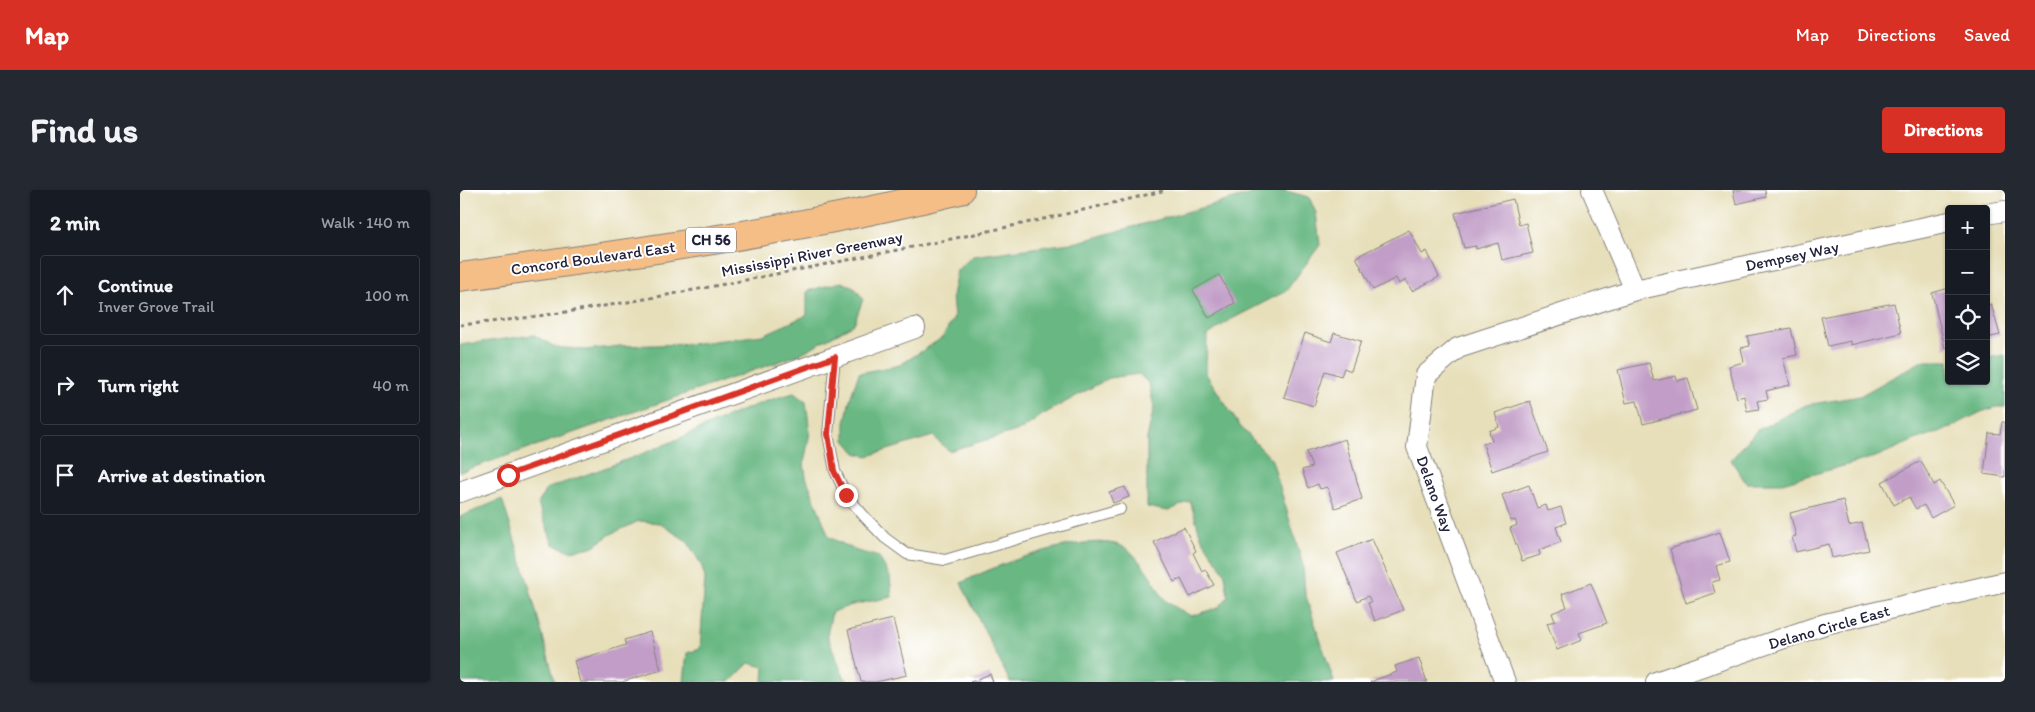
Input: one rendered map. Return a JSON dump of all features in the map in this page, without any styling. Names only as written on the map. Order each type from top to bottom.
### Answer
[{"type":"main road","name":"Concord Boulevard East","points":[[460,277],[704,241],[843,216],[948,191]]},
{"type":"street","points":[[1592,190],[1635,290]]},
{"type":"street","points":[[1990,213],[2005,211]]},
{"type":"street","name":"Dempsey Way","points":[[1635,290],[1945,223]]},
{"type":"street","name":"Delano Way","points":[[1505,682],[1417,446],[1426,375],[1458,348],[1635,290]]},
{"type":"street","points":[[460,492],[915,328]]},
{"type":"street","name":"Delano Circle East","points":[[1656,682],[1825,624],[2005,582]]},
{"type":"lane","points":[[835,357],[828,434],[834,471],[846,495],[864,516],[885,538],[907,554],[945,560],[1120,509]]},
{"type":"path","name":"Mississippi River Greenway","points":[[460,325],[516,320],[721,285],[901,250],[1097,208],[1166,190]]},
{"type":"green space","points":[[1266,190],[1282,190],[1309,197],[1316,213],[1320,245],[1286,291],[1228,321],[1207,336],[1206,374],[1239,425],[1272,460],[1303,566],[1305,593],[1334,682],[1010,682],[961,583],[996,567],[1043,551],[1090,542],[1110,543],[1129,550],[1148,572],[1165,600],[1191,616],[1218,608],[1228,597],[1225,574],[1201,537],[1190,501],[1168,511],[1147,507],[1147,438],[1154,407],[1149,384],[1139,374],[1109,378],[1042,415],[1023,429],[949,451],[933,436],[868,456],[856,453],[845,440],[845,423],[850,399],[859,373],[900,365],[942,338],[954,318],[952,296],[957,270],[973,256],[1078,242]]},
{"type":"green space","points":[[841,282],[854,287],[863,299],[854,324],[798,355],[460,472],[460,345],[534,335],[555,347],[586,350],[620,346],[690,344],[763,335],[807,315],[807,291]]},
{"type":"green space","points":[[2005,355],[2005,407],[1996,407],[1981,412],[1945,430],[1917,439],[1878,456],[1782,483],[1746,483],[1731,460],[1756,431],[1806,405],[1860,396],[1922,361],[1945,361],[1945,385],[1990,385],[1990,357]]},
{"type":"green space","points":[[794,393],[806,402],[810,432],[804,463],[806,477],[829,537],[857,551],[879,557],[890,577],[892,597],[852,605],[832,612],[827,635],[842,673],[848,682],[763,682],[764,667],[749,663],[730,682],[684,682],[687,653],[700,649],[705,578],[701,564],[687,541],[659,523],[639,521],[611,534],[592,547],[570,551],[553,544],[538,504],[546,489],[669,443],[746,409]]},
{"type":"green space","points":[[502,499],[530,589],[555,682],[460,682],[460,517]]},
{"type":"building","points":[[1733,190],[1765,190],[1766,197],[1736,204]]},
{"type":"building","points":[[1513,199],[1519,225],[1526,223],[1533,253],[1502,260],[1498,243],[1476,249],[1476,246],[1464,248],[1455,213]]},
{"type":"building","points":[[1409,230],[1422,254],[1427,251],[1439,277],[1412,291],[1406,280],[1399,284],[1396,278],[1373,290],[1356,257]]},
{"type":"building","points":[[1219,275],[1235,303],[1209,318],[1193,290]]},
{"type":"building","points":[[1945,289],[1945,348],[1932,293]]},
{"type":"building","points":[[1894,303],[1901,333],[1851,345],[1851,341],[1828,346],[1821,317]]},
{"type":"building","points":[[1990,304],[2000,335],[1990,337]]},
{"type":"building","points":[[1791,328],[1797,355],[1783,358],[1790,385],[1766,391],[1768,399],[1757,401],[1759,409],[1747,411],[1744,396],[1737,398],[1729,366],[1744,362],[1741,348],[1750,346],[1747,336]]},
{"type":"building","points":[[1305,333],[1331,342],[1334,333],[1361,341],[1351,371],[1344,368],[1341,376],[1325,371],[1314,406],[1284,397]]},
{"type":"building","points":[[1649,363],[1654,381],[1676,376],[1677,381],[1688,378],[1697,410],[1643,424],[1637,401],[1626,403],[1618,370]]},
{"type":"building","points":[[1530,401],[1548,452],[1492,471],[1483,444],[1492,441],[1489,431],[1499,427],[1495,413]]},
{"type":"building","points":[[2002,422],[2005,422],[2005,477],[1984,474],[1989,433],[2000,434]]},
{"type":"building","points":[[1345,439],[1362,499],[1335,508],[1327,487],[1320,489],[1318,484],[1308,488],[1302,470],[1312,467],[1306,452]]},
{"type":"building","points":[[1921,461],[1934,485],[1940,481],[1954,505],[1931,518],[1924,505],[1916,509],[1909,497],[1894,505],[1882,482]]},
{"type":"building","points":[[1529,485],[1537,508],[1546,505],[1548,511],[1561,507],[1566,523],[1556,527],[1561,542],[1539,550],[1540,555],[1522,561],[1510,528],[1517,525],[1515,520],[1511,521],[1502,495]]},
{"type":"building","points":[[1125,487],[1129,497],[1113,503],[1109,492]]},
{"type":"building","points":[[1843,500],[1849,526],[1862,523],[1869,550],[1832,558],[1829,544],[1796,552],[1792,537],[1796,536],[1790,513]]},
{"type":"building","points":[[1184,527],[1196,551],[1193,553],[1202,571],[1205,569],[1214,585],[1190,597],[1181,579],[1174,582],[1154,542]]},
{"type":"building","points":[[1720,532],[1730,562],[1716,566],[1720,580],[1712,582],[1715,593],[1686,603],[1670,549]]},
{"type":"building","points":[[1372,539],[1403,610],[1375,621],[1368,603],[1371,602],[1368,596],[1357,601],[1337,553]]},
{"type":"building","points":[[1591,583],[1607,623],[1579,633],[1582,640],[1557,650],[1547,623],[1555,621],[1552,613],[1567,607],[1562,594]]},
{"type":"building","points":[[893,619],[907,675],[876,682],[861,682],[848,630]]},
{"type":"building","points":[[650,632],[661,670],[622,682],[580,682],[574,661],[626,645],[624,640]]},
{"type":"building","points":[[1419,658],[1427,682],[1370,682],[1397,672],[1395,666]]},
{"type":"building","points":[[990,674],[993,682],[970,682]]},
{"type":"route","points":[[508,475],[835,357],[828,434],[834,471],[846,495]]}]
